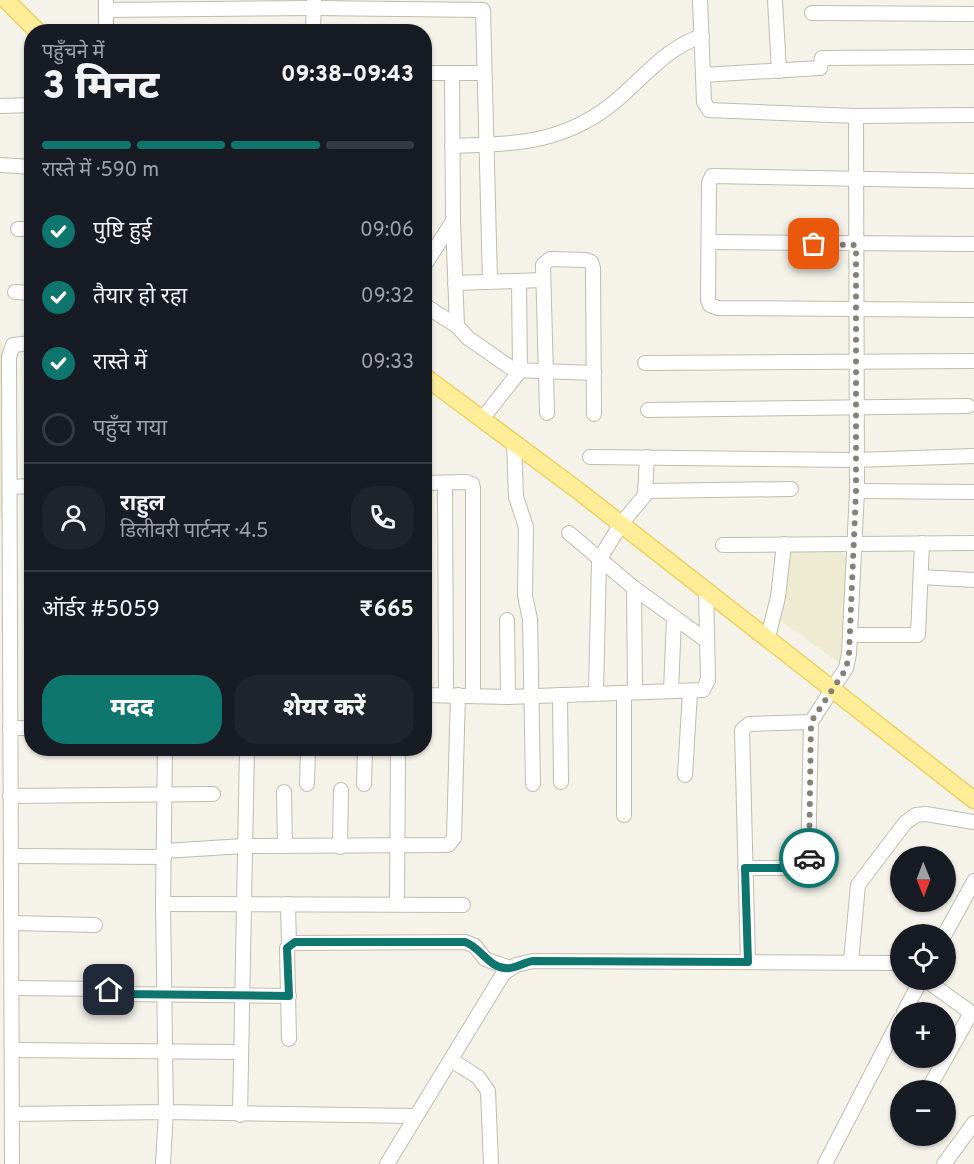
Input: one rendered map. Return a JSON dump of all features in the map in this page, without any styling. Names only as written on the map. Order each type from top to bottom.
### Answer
[{"type":"main road","points":[[6,0],[30,24]]},
{"type":"main road","points":[[432,382],[835,688],[974,800]]},
{"type":"street","points":[[700,0],[704,102],[709,110],[856,116],[974,115]]},
{"type":"street","points":[[775,0],[779,71]]},
{"type":"street","points":[[313,24],[314,4]]},
{"type":"street","points":[[106,24],[106,5],[314,4],[483,10],[490,281]]},
{"type":"street","points":[[812,13],[974,14]]},
{"type":"street","points":[[452,146],[529,142],[583,122],[615,102],[673,48],[702,36]]},
{"type":"street","points":[[703,75],[820,68],[822,58],[974,57]]},
{"type":"street","points":[[432,73],[483,73]]},
{"type":"street","points":[[452,74],[453,220],[457,326]]},
{"type":"street","points":[[0,106],[24,105]]},
{"type":"street","points":[[745,868],[803,868],[808,865],[811,722],[846,669],[850,635],[856,491],[856,116]]},
{"type":"street","points":[[0,165],[24,166]]},
{"type":"street","points":[[974,181],[712,176],[708,183],[711,242],[708,300],[714,307],[974,310]]},
{"type":"street","points":[[432,253],[453,220]]},
{"type":"street","points":[[711,242],[856,245],[974,244]]},
{"type":"street","points":[[547,413],[543,280],[545,261],[591,262],[593,268],[594,414]]},
{"type":"street","points":[[482,418],[520,371],[519,280]]},
{"type":"street","points":[[455,282],[543,280]]},
{"type":"street","points":[[15,292],[24,292]]},
{"type":"street","points":[[432,310],[457,326],[506,368],[520,371],[594,373]]},
{"type":"street","points":[[24,343],[18,343],[9,350],[10,487],[5,523],[5,703],[10,728],[5,766],[10,796],[6,823],[13,856],[6,884],[13,923],[6,944],[12,987],[6,1008],[13,1050],[7,1068],[13,1114],[13,1161],[27,1164]]},
{"type":"street","points":[[645,363],[974,361]]},
{"type":"street","points":[[648,410],[968,406]]},
{"type":"street","points":[[514,442],[516,497],[525,519],[527,536],[525,596],[530,619],[533,784]]},
{"type":"street","points":[[590,457],[855,460],[974,456]]},
{"type":"street","points":[[596,693],[599,560],[621,524],[646,491],[647,457]]},
{"type":"street","points":[[432,483],[466,482],[472,484],[473,488],[473,695]]},
{"type":"street","points":[[13,856],[164,854],[244,846],[399,846],[442,845],[452,842],[454,838],[452,695],[445,483]]},
{"type":"street","points":[[10,487],[24,486]]},
{"type":"street","points":[[646,491],[791,489]]},
{"type":"street","points":[[856,491],[974,492]]},
{"type":"street","points":[[569,533],[634,588],[707,641]]},
{"type":"street","points":[[850,635],[918,635],[922,543]]},
{"type":"street","points":[[723,545],[974,543]]},
{"type":"street","points":[[768,637],[778,597],[784,544]]},
{"type":"street","points":[[921,577],[974,580]]},
{"type":"street","points":[[624,815],[634,588]]},
{"type":"street","points":[[432,695],[508,697],[704,690],[707,641],[706,589]]},
{"type":"street","points":[[671,692],[674,619]]},
{"type":"street","points":[[507,620],[508,697]]},
{"type":"street","points":[[685,775],[690,692]]},
{"type":"street","points":[[560,695],[561,782]]},
{"type":"street","points":[[748,962],[744,727],[759,723],[811,722]]},
{"type":"street","points":[[10,728],[24,728]]},
{"type":"street","points":[[163,1164],[166,1112],[163,904],[165,756]]},
{"type":"street","points":[[240,1115],[240,997],[247,756]]},
{"type":"street","points":[[307,784],[308,756]]},
{"type":"street","points":[[364,784],[365,756]]},
{"type":"street","points":[[397,904],[398,756]]},
{"type":"street","points":[[340,847],[341,790]]},
{"type":"street","points":[[284,792],[285,846]]},
{"type":"street","points":[[10,796],[213,794]]},
{"type":"street","points":[[851,961],[858,885],[905,823],[916,815],[926,814],[974,822]]},
{"type":"street","points":[[950,924],[974,881]]},
{"type":"street","points":[[163,904],[463,905]]},
{"type":"street","points":[[288,904],[289,1039]]},
{"type":"street","points":[[13,923],[95,925]]},
{"type":"street","points":[[289,944],[465,942],[475,946],[485,959],[510,968]]},
{"type":"street","points":[[386,1163],[452,1060],[503,974],[510,968],[533,961],[890,963]]},
{"type":"street","points":[[12,987],[105,989],[122,994],[289,996]]},
{"type":"street","points":[[934,1080],[973,1014],[940,990]]},
{"type":"street","points":[[825,1164],[890,1038]]},
{"type":"street","points":[[13,1050],[240,1052]]},
{"type":"street","points":[[452,1060],[478,1077],[488,1091],[491,1164]]},
{"type":"street","points":[[13,1114],[166,1112],[240,1115],[414,1116]]},
{"type":"street","points":[[944,1164],[974,1123]]},
{"type":"shaded area","points":[[0,342],[2,342],[3,517],[0,517]]},
{"type":"shaded area","points":[[788,551],[840,551],[848,559],[840,663],[775,617]]},
{"type":"way so far","points":[[809,858],[811,722],[846,669],[849,654],[855,544],[857,408],[856,245],[814,244]]},
{"type":"route","points":[[109,990],[122,994],[289,996],[287,948],[289,944],[295,942],[465,942],[475,946],[485,959],[510,968],[523,962],[533,961],[748,962],[745,868],[806,868],[809,858]]}]
